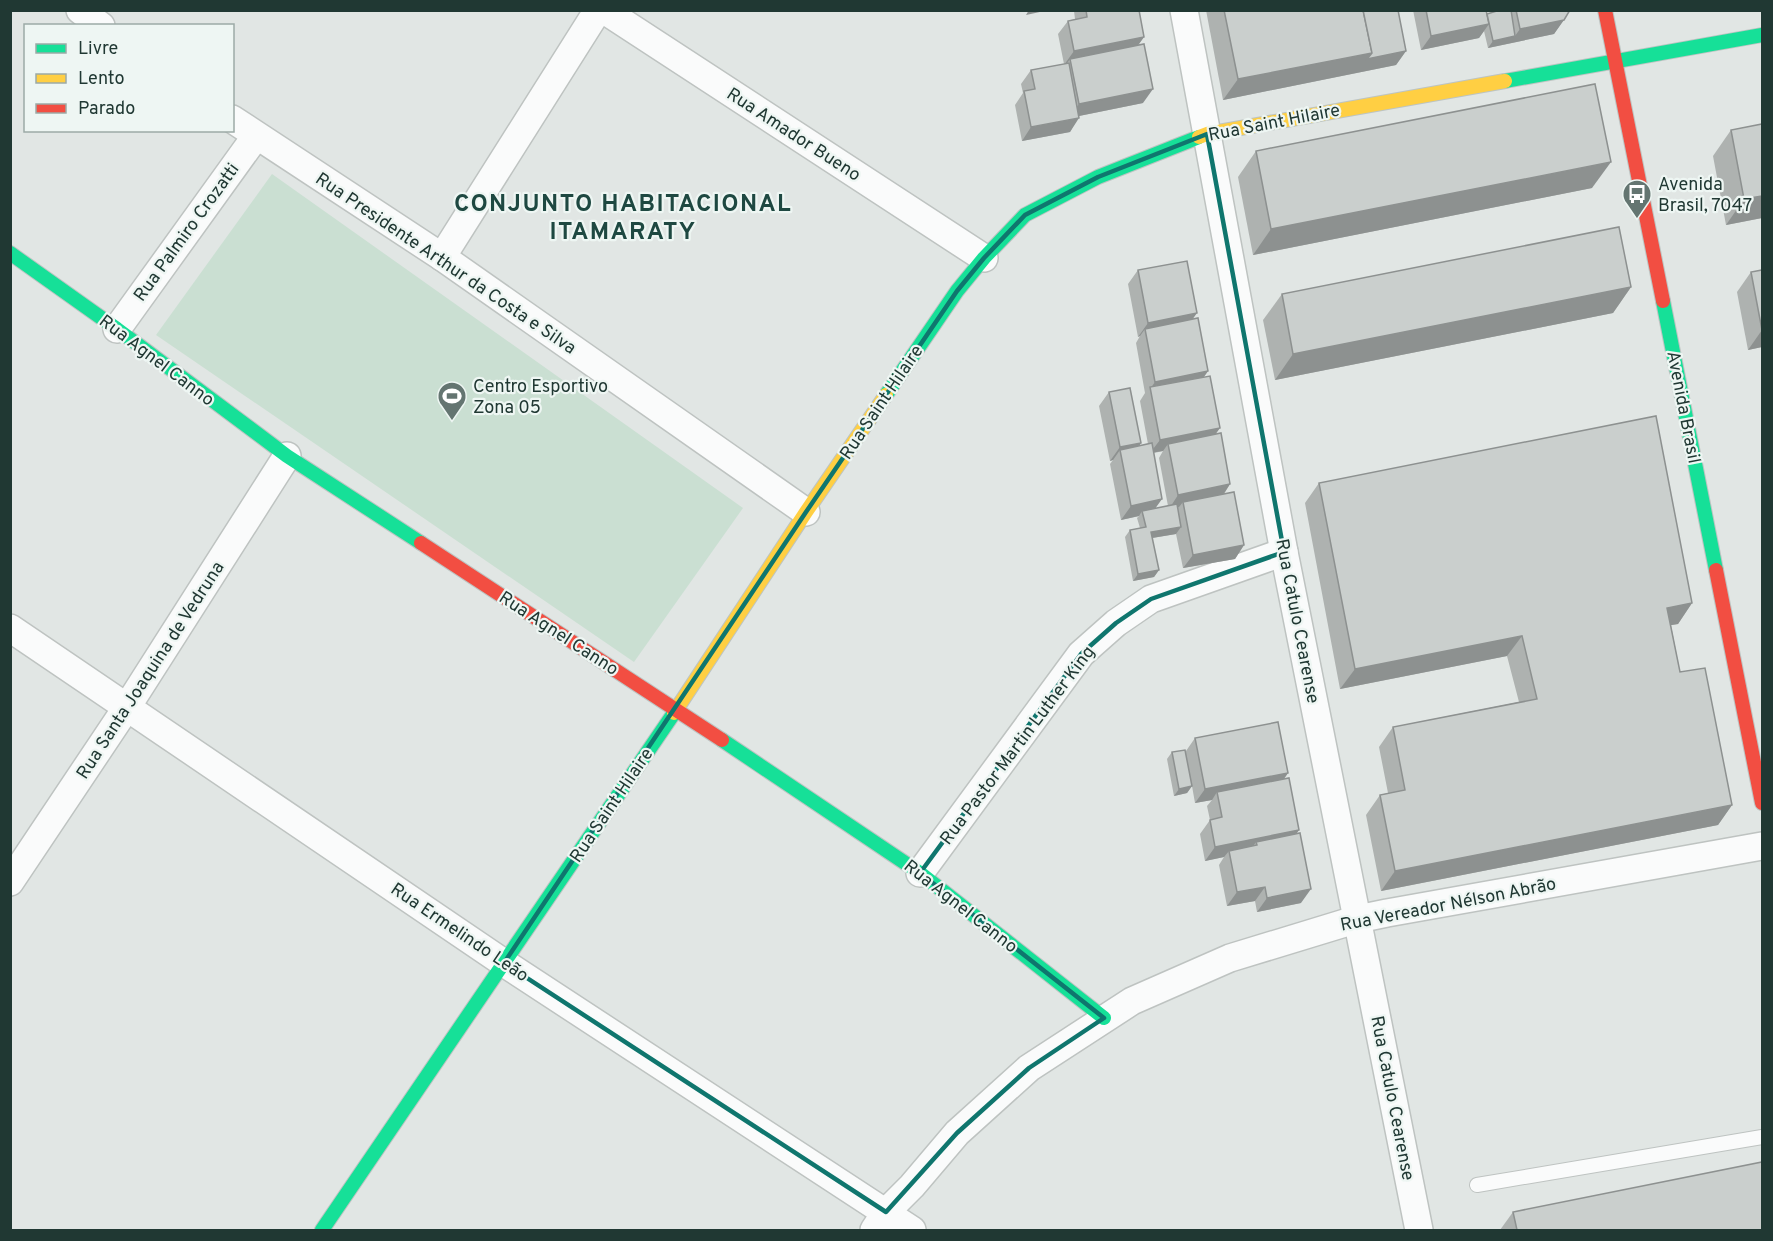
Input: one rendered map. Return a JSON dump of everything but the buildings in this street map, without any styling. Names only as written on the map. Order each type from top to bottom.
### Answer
[{"type":"street","points":[[80,10],[98,24]]},
{"type":"street","points":[[442,257],[598,10]]},
{"type":"street","name":"Rua Amador Bueno","points":[[604,10],[984,258]]},
{"type":"street","name":"Rua Catulo Cearense","points":[[1184,10],[1284,552],[1419,1230]]},
{"type":"street","name":"Avenida Brasil","points":[[1605,10],[1762,803]]},
{"type":"street","name":"Rua Saint Hilaire","points":[[322,1230],[957,291],[984,258],[1025,215],[1098,177],[1207,134],[1762,35]]},
{"type":"street","name":"Rua Presidente Arthur da Costa e Silva","points":[[234,120],[442,257],[806,512]]},
{"type":"street","name":"Rua Palmiro Crozatti","points":[[117,329],[256,136]]},
{"type":"street","name":"Rua Agnel Canno","points":[[10,253],[117,329],[287,456],[676,709],[920,873],[1104,1018]]},
{"type":"street","name":"Rua Santa Joaquina de Vedruna","points":[[10,882],[126,707],[287,456]]},
{"type":"street","name":"Rua Pastor Martin Luther King","points":[[920,873],[1081,654],[1116,623],[1151,599],[1284,552]]},
{"type":"street","name":"Rua Ermelindo Leão","points":[[10,628],[880,1221],[912,1230]]},
{"type":"street","name":"Rua Vereador Nélson Abrão","points":[[880,1221],[957,1133],[1029,1068],[1132,1001],[1230,958],[1387,913],[1762,846]]},
{"type":"lane","points":[[1477,1185],[1762,1137]]},
{"type":"highlighted area","points":[[1207,134],[1284,552],[1151,599],[1116,623],[1081,654],[920,873],[1104,1018],[1029,1068],[957,1133],[886,1212],[504,963],[806,512],[957,291],[984,258],[1025,215],[1098,177]]},
{"type":"green space","name":"Centro Esportivo Zona 05","points":[[272,174],[743,508],[634,662],[156,335]]},
{"type":"traffic: fast","points":[[1505,81],[1762,35]]},
{"type":"traffic: fast","points":[[886,395],[957,291],[984,258],[1025,215],[1098,177],[1199,137]]},
{"type":"traffic: fast","points":[[10,253],[117,329],[287,456],[421,543]]},
{"type":"traffic: fast","points":[[1663,301],[1716,570]]},
{"type":"traffic: fast","points":[[322,1230],[674,713]]},
{"type":"traffic: fast","points":[[722,740],[920,873],[1104,1018]]},
{"type":"traffic: slow","points":[[1199,137],[1505,81]]},
{"type":"traffic: slow","points":[[674,713],[886,395]]},
{"type":"traffic: jam","points":[[1605,10],[1663,301]]},
{"type":"traffic: jam","points":[[421,543],[722,740]]},
{"type":"traffic: jam","points":[[1716,570],[1762,803]]},
{"type":"place","name":"Avenida Brasil, 7047","points":[[1637,220]]},
{"type":"place","name":"Centro Esportivo Zona 05","points":[[452,422]]},
{"type":"district","name":"CONJUNTO HABITACIONAL ITAMARATY","points":[[623,217]]}]
